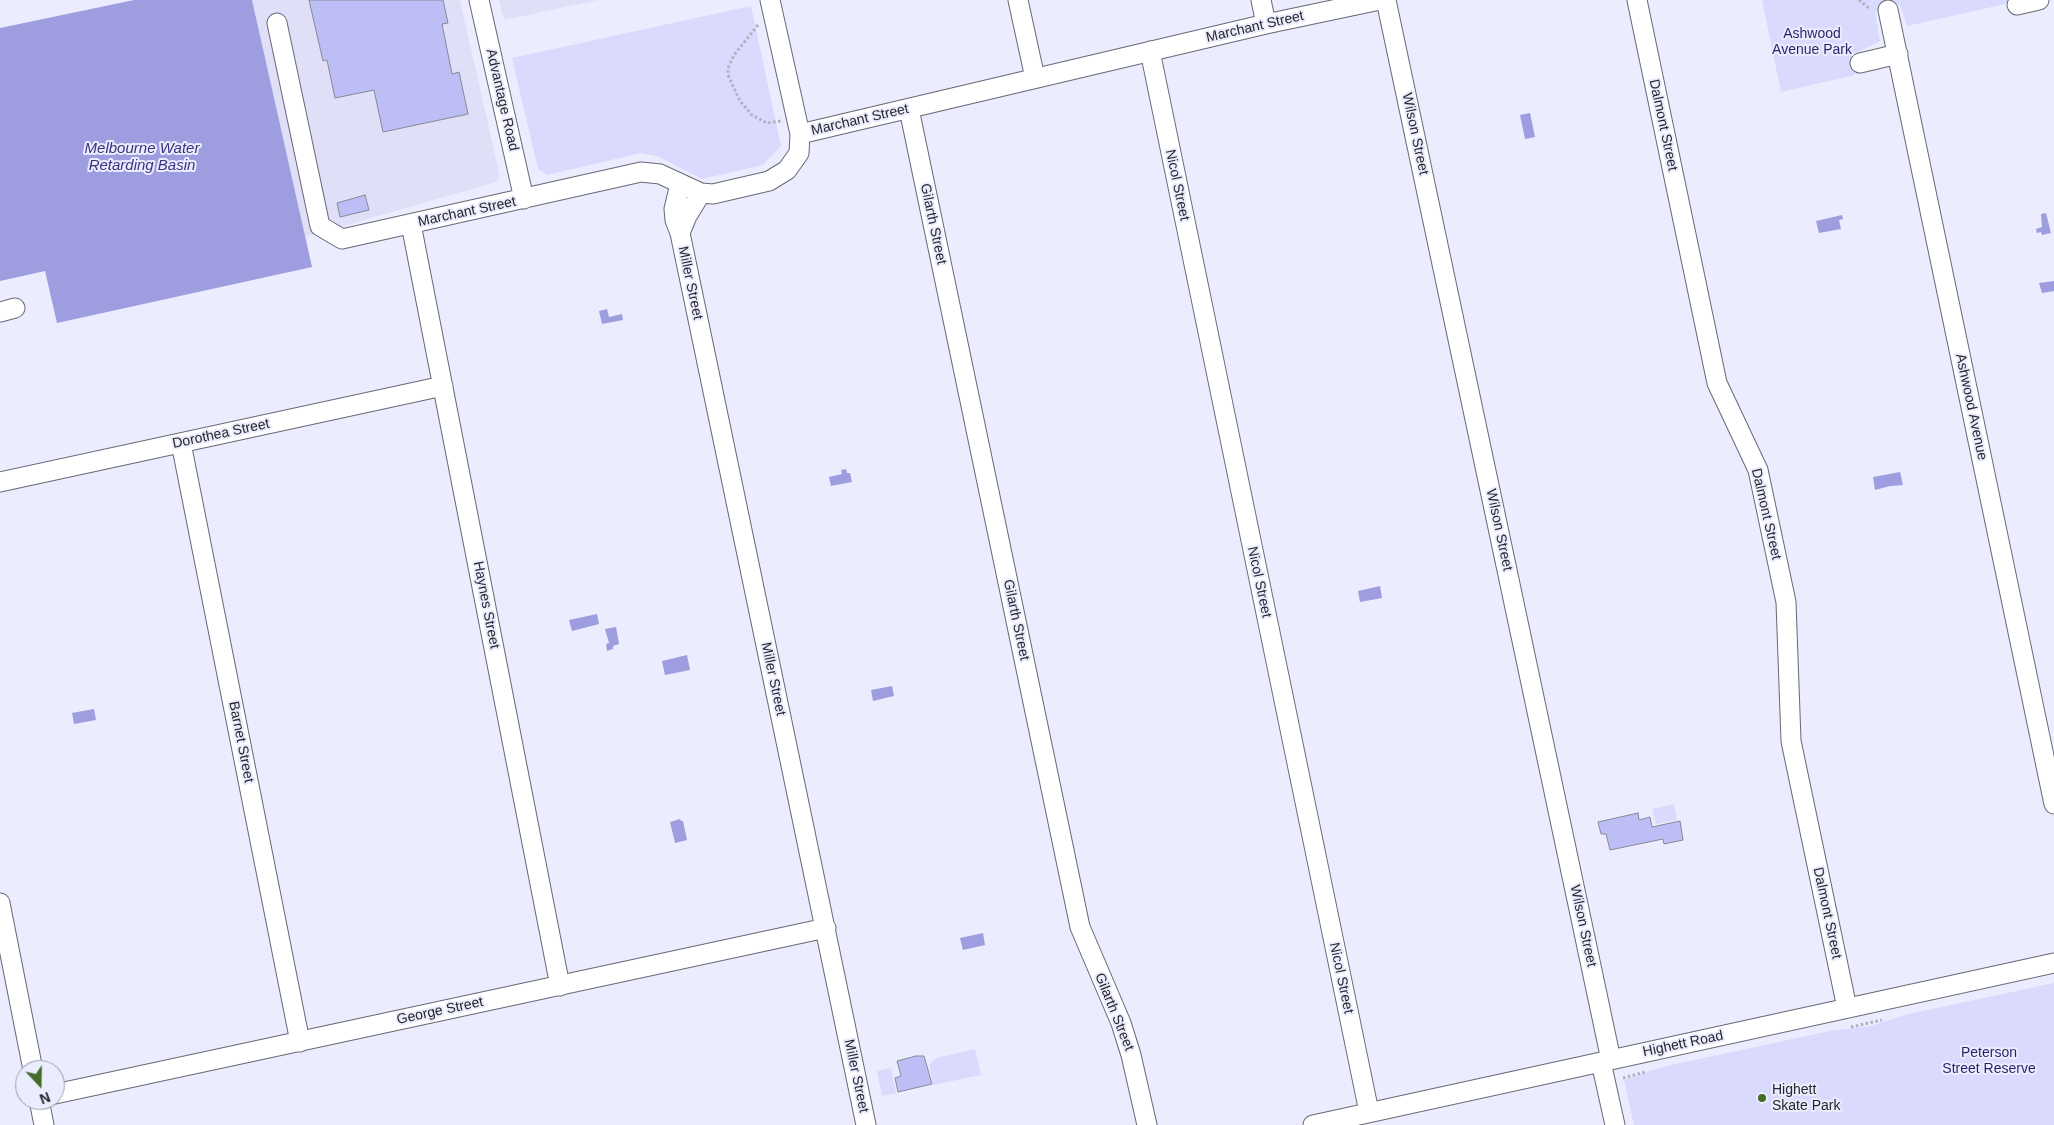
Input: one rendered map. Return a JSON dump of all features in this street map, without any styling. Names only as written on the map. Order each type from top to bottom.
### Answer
[{"type":"street","name":"Advantage Road","points":[[479,0],[524,199]]},
{"type":"street","points":[[770,0],[798,125]]},
{"type":"street","points":[[1018,0],[1035,78]]},
{"type":"street","points":[[1261,0],[1266,24]]},
{"type":"street","name":"Marchant Street","points":[[277,23],[320,226],[342,240],[641,172],[660,174],[701,193],[713,194],[769,181],[787,170],[795,160],[800,144],[798,125],[909,109],[1266,24],[1380,0]]},
{"type":"street","name":"Wilson Street","points":[[1386,0],[1606,1061],[1615,1125]]},
{"type":"street","name":"Dalmont Street","points":[[1637,0],[1717,383],[1758,470],[1786,602],[1791,741],[1847,1008]]},
{"type":"street","points":[[2017,5],[2039,0]]},
{"type":"street","name":"Ashwood Avenue","points":[[1888,10],[2054,804]]},
{"type":"street","name":"Nicol Street","points":[[1150,51],[1369,1112]]},
{"type":"street","points":[[1860,63],[1898,54]]},
{"type":"street","name":"Gilarth Street","points":[[909,109],[1080,927],[1121,1023],[1131,1055],[1147,1125]]},
{"type":"street","name":"Miller Street","points":[[680,184],[674,209],[675,220],[680,233],[866,1125]]},
{"type":"street","name":"Miller Street","points":[[680,233],[687,216],[701,193]]},
{"type":"street","name":"Haynes Street","points":[[411,224],[560,986]]},
{"type":"street","name":"Dorothea Street","points":[[0,482],[443,386]]},
{"type":"street","name":"Barnet Street","points":[[181,443],[300,1042]]},
{"type":"street","points":[[0,903],[31,1060]]},
{"type":"street","name":"George Street","points":[[65,1092],[826,928]]},
{"type":"street","name":"Highett Road","points":[[1313,1125],[2054,963]]},
{"type":"street","points":[[41,1110],[44,1125]]},
{"type":"path","points":[[758,26],[743,41],[734,55],[728,68],[730,81],[740,101],[761,122],[798,125]]},
{"type":"shaded area","points":[[252,0],[460,0],[500,177],[496,182],[305,237]]},
{"type":"shaded area","points":[[499,0],[598,0],[504,20]]},
{"type":"green space","name":"Ashwood Avenue Park","points":[[1762,0],[2023,0],[1907,26],[1900,5],[1875,11],[1880,41],[1852,55],[1855,75],[1781,92]]},
{"type":"green space","points":[[751,6],[781,146],[763,165],[702,179],[657,156],[641,153],[547,175],[538,169],[512,58]]},
{"type":"green space","points":[[1674,804],[1677,820],[1656,824],[1652,809]]},
{"type":"green space","name":"Peterson Street Reserve","points":[[2054,983],[2054,1125],[1634,1125],[1624,1080],[1662,1067],[1830,1031],[1870,1026],[1909,1014]]},
{"type":"green space","points":[[975,1049],[981,1075],[933,1085],[929,1065],[936,1058]]},
{"type":"green space","points":[[891,1068],[896,1093],[882,1096],[877,1071]]},
{"type":"water","name":"Melbourne Water Retarding Basin","points":[[134,0],[252,0],[312,267],[57,323],[45,271],[0,281],[0,28]]},
{"type":"water","points":[[1530,113],[1535,137],[1525,139],[1520,115]]},
{"type":"water","points":[[2046,213],[2051,233],[2042,235],[2041,232],[2037,233],[2036,229],[2042,227],[2041,214]]},
{"type":"water","points":[[1842,215],[1843,219],[1839,220],[1841,229],[1819,233],[1816,221]]},
{"type":"water","points":[[2054,281],[2054,291],[2042,293],[2039,283]]},
{"type":"water","points":[[607,309],[609,317],[622,314],[623,320],[602,324],[599,311]]},
{"type":"water","points":[[846,469],[847,473],[850,473],[852,482],[831,486],[829,477],[842,474],[841,470]]},
{"type":"water","points":[[1900,472],[1903,485],[1875,490],[1873,477]]},
{"type":"water","points":[[1380,586],[1382,598],[1360,602],[1358,591]]},
{"type":"water","points":[[597,614],[599,624],[572,631],[569,620]]},
{"type":"water","points":[[616,627],[619,644],[607,651],[606,644],[609,643],[605,629]]},
{"type":"water","points":[[687,655],[690,670],[665,675],[662,661]]},
{"type":"water","points":[[892,686],[894,696],[873,701],[871,690]]},
{"type":"water","points":[[94,709],[96,720],[74,724],[72,713]]},
{"type":"water","points":[[680,819],[683,821],[687,840],[675,843],[670,822]]},
{"type":"water","points":[[983,933],[985,945],[963,950],[960,938]]},
{"type":"building","points":[[309,0],[443,0],[448,23],[442,24],[452,74],[459,72],[468,114],[383,132],[374,90],[335,98],[327,60],[323,61]]},
{"type":"building","points":[[365,195],[369,210],[340,217],[337,203]]},
{"type":"building","points":[[1638,813],[1639,820],[1650,817],[1652,827],[1680,821],[1683,840],[1664,844],[1663,839],[1610,850],[1606,834],[1601,834],[1598,822]]},
{"type":"building","points":[[924,1056],[932,1084],[898,1092],[895,1078],[901,1076],[897,1061]]},
{"type":"place","name":"Highett Skate Park","points":[[1762,1098]]}]
